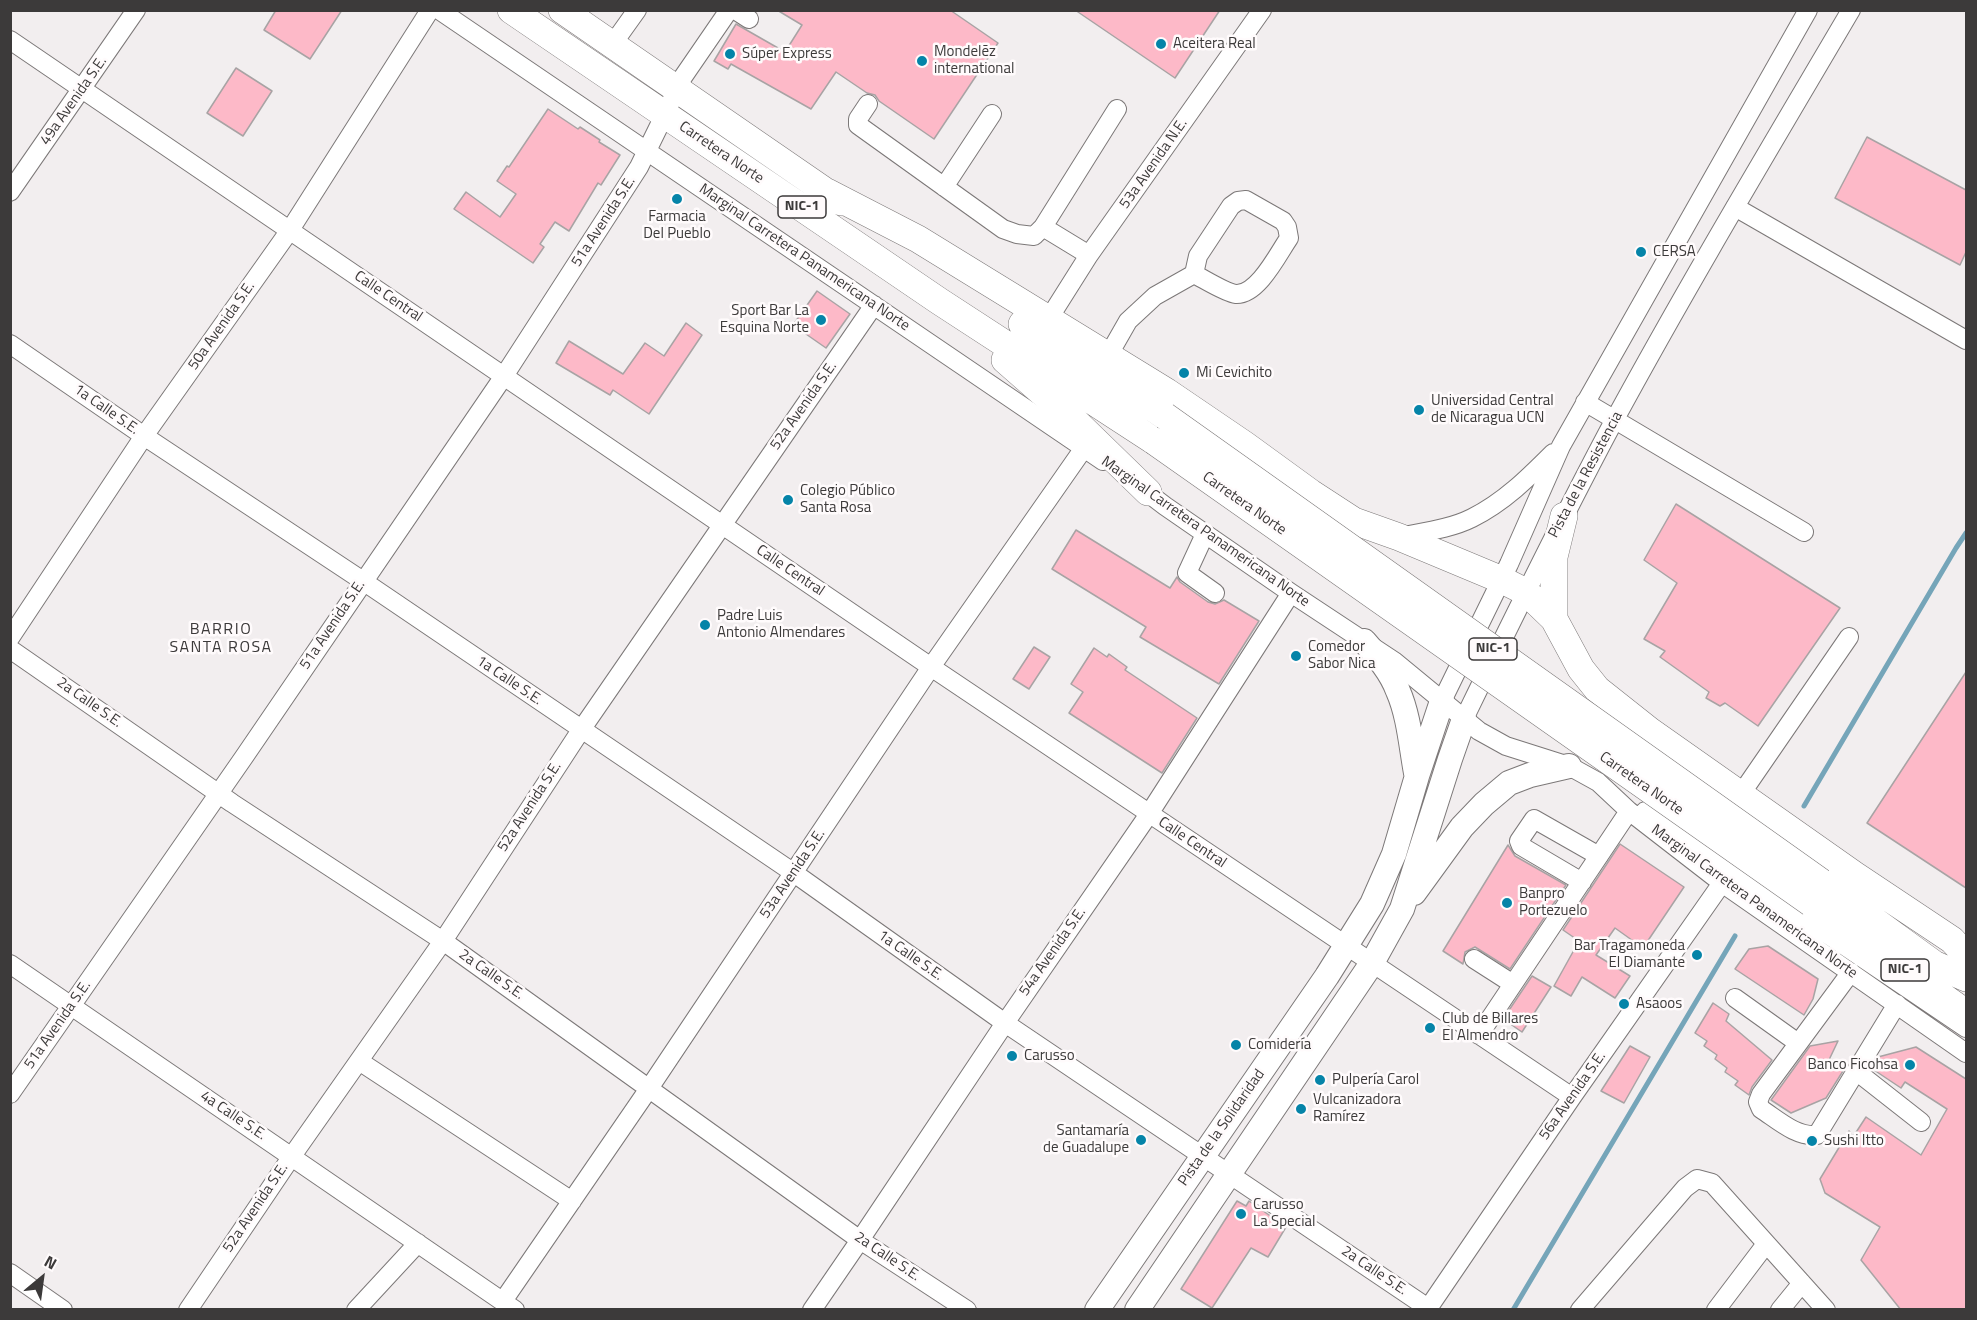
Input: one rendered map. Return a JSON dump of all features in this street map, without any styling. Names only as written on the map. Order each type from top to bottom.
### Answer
[{"type":"highway","name":"Carretera Norte","points":[[511,10],[939,301],[1154,441],[1816,893],[1934,963],[1966,978]]},
{"type":"highway","name":"Carretera Norte","points":[[562,10],[1057,348],[1165,416],[1816,893],[1966,1013]]},
{"type":"highway","points":[[827,192],[918,239],[1177,399],[1354,521],[1502,579],[1526,592],[1554,619],[1581,669],[1597,689],[1650,731],[1856,876],[1952,940],[1966,955]]},
{"type":"highway","points":[[939,301],[1078,424],[1148,492]]},
{"type":"highway","points":[[1554,619],[1554,557],[1564,516]]},
{"type":"main road","points":[[1365,641],[1388,671],[1399,691],[1417,776]]},
{"type":"main road","name":"Pista de la Resistencia","points":[[1346,946],[1384,881],[1442,701]]},
{"type":"main road","name":"Pista de la Resistencia","points":[[1372,963],[1402,909],[1464,719]]},
{"type":"main road","points":[[1402,909],[1462,827],[1484,804],[1509,783],[1539,772],[1569,766]]},
{"type":"main road","name":"Pista de la Solidaridad","points":[[1097,1310],[1346,946]]},
{"type":"main road","name":"Pista de la Solidaridad","points":[[1137,1310],[1372,963]]},
{"type":"street","name":"49a Avenida S.E.","points":[[10,192],[136,10]]},
{"type":"street","name":"50a Avenida S.E.","points":[[10,638],[144,436],[290,230],[430,10]]},
{"type":"street","name":"Marginal Carretera Panamericana Norte","points":[[439,10],[1084,448],[1290,593],[1394,661],[1491,739],[1525,753],[1569,766],[1598,782],[1668,846],[1966,1053]]},
{"type":"street","points":[[612,45],[638,10]]},
{"type":"street","name":"53a Avenida N.E.","points":[[1048,320],[1089,255],[1262,10]]},
{"type":"street","name":"Pista de la Resistencia","points":[[1442,701],[1502,579],[1561,446],[1808,10]]},
{"type":"street","name":"Pista de la Resistencia","points":[[1464,719],[1615,418],[1851,10]]},
{"type":"street","name":"51a Avenida S.E.","points":[[10,1094],[504,376],[639,167],[683,78],[729,14]]},
{"type":"street","name":"Calle Central","points":[[10,40],[931,667],[1572,1097]]},
{"type":"street","points":[[868,105],[858,119],[858,125],[1004,229],[1017,234],[1034,236],[1043,227],[1117,109]]},
{"type":"street","points":[[944,187],[992,114]]},
{"type":"street","points":[[1108,356],[1128,321],[1155,296],[1194,274],[1198,256],[1231,206],[1238,201],[1246,200],[1283,221],[1287,227],[1288,238],[1259,283],[1247,292],[1235,294],[1194,274]]},
{"type":"street","points":[[1735,207],[1966,340]]},
{"type":"street","points":[[1043,227],[1089,255]]},
{"type":"street","name":"52a Avenida S.E.","points":[[188,1310],[292,1156],[443,941],[581,730],[874,305]]},
{"type":"street","name":"1a Calle S.E.","points":[[10,344],[794,873],[1005,1023]]},
{"type":"street","points":[[1585,402],[1804,532]]},
{"type":"street","points":[[1399,537],[1439,529],[1470,519],[1513,492],[1561,446]]},
{"type":"street","name":"53a Avenida S.E.","points":[[509,1305],[572,1201],[931,667],[1084,448]]},
{"type":"street","points":[[1205,534],[1187,573],[1215,593]]},
{"type":"street","name":"54a Avenida S.E.","points":[[812,1310],[1149,814],[1290,593]]},
{"type":"street","points":[[1741,794],[1849,637]]},
{"type":"street","name":"2a Calle S.E.","points":[[10,649],[218,793],[443,941],[650,1087],[860,1240],[967,1310]]},
{"type":"street","points":[[1598,782],[1648,812],[1966,1028]]},
{"type":"street","points":[[1479,1035],[1629,811]]},
{"type":"street","points":[[1582,882],[1521,846],[1519,841],[1534,819],[1599,856]]},
{"type":"street","name":"56a Avenida S.E.","points":[[1427,1309],[1722,883]]},
{"type":"street","points":[[1474,959],[1513,984]]},
{"type":"street","name":"4a Calle S.E.","points":[[10,964],[509,1305]]},
{"type":"street","points":[[1851,972],[1761,1094],[1758,1102],[1761,1109],[1798,1133],[1809,1136],[1817,1135],[1897,1004]]},
{"type":"street","points":[[1735,998],[1798,1043]]},
{"type":"street","points":[[1005,1023],[1230,1174]]},
{"type":"street","points":[[359,1061],[572,1201]]},
{"type":"street","points":[[1856,1071],[1921,1122]]},
{"type":"street","name":"2a Calle S.E.","points":[[1230,1174],[1427,1309]]},
{"type":"street","points":[[1581,1310],[1684,1188],[1697,1179],[1712,1184],[1826,1310]]},
{"type":"street","points":[[356,1310],[418,1243]]},
{"type":"street","points":[[1716,1310],[1766,1244]]},
{"type":"street","points":[[10,1274],[63,1310]]},
{"type":"street","points":[[1780,1310],[1802,1283]]},
{"type":"building","points":[[276,10],[342,10],[310,59],[264,30]]},
{"type":"building","points":[[777,10],[950,10],[998,43],[934,139],[879,101],[875,95],[867,93],[836,72],[811,109],[731,64],[728,69],[714,61],[736,24],[785,52],[802,25]]},
{"type":"building","name":"Aceitera Real","points":[[1075,10],[1220,10],[1175,78]]},
{"type":"building","points":[[236,68],[272,91],[243,136],[207,113]]},
{"type":"building","points":[[548,109],[578,129],[580,127],[620,155],[601,185],[598,183],[569,231],[555,222],[540,244],[544,247],[533,263],[454,209],[466,192],[500,217],[516,194],[497,181]]},
{"type":"building","points":[[1867,137],[1966,190],[1966,252],[1960,265],[1835,198]]},
{"type":"building","name":"Sport Bar La Esquina Norte","points":[[817,291],[850,314],[826,348],[793,325]]},
{"type":"building","points":[[686,323],[702,335],[649,414],[613,390],[610,395],[556,363],[569,341],[623,374],[645,343],[664,356]]},
{"type":"building","points":[[1676,504],[1840,608],[1758,726],[1725,703],[1720,706],[1706,698],[1709,692],[1660,657],[1665,651],[1644,639],[1677,583],[1644,560]]},
{"type":"building","points":[[1076,530],[1170,588],[1177,577],[1180,582],[1208,602],[1215,604],[1224,600],[1259,621],[1219,684],[1140,637],[1146,627],[1052,569]]},
{"type":"building","points":[[1034,647],[1050,657],[1029,689],[1013,679]]},
{"type":"building","points":[[1094,648],[1107,657],[1109,654],[1127,667],[1125,670],[1197,718],[1162,773],[1069,713],[1083,692],[1071,684]]},
{"type":"building","points":[[1966,672],[1966,888],[1867,823]]},
{"type":"building","points":[[1620,844],[1684,887],[1643,948],[1615,928],[1596,955],[1630,976],[1615,998],[1582,977],[1571,996],[1554,986],[1579,941],[1563,930]]},
{"type":"building","points":[[1508,845],[1515,856],[1566,885],[1510,969],[1475,947],[1465,952],[1463,964],[1443,951]]},
{"type":"building","points":[[1768,946],[1818,979],[1813,999],[1804,1015],[1735,969],[1749,949]]},
{"type":"building","points":[[1532,976],[1551,987],[1522,1032],[1503,1019]]},
{"type":"building","points":[[1713,1003],[1729,1014],[1726,1021],[1772,1060],[1752,1087],[1749,1095],[1735,1085],[1738,1081],[1725,1072],[1727,1068],[1715,1059],[1717,1055],[1704,1046],[1707,1041],[1695,1033]]},
{"type":"building","points":[[1838,1041],[1828,1062],[1843,1071],[1826,1098],[1791,1113],[1771,1100],[1810,1046]]},
{"type":"building","points":[[1630,1046],[1650,1057],[1624,1103],[1601,1091]]},
{"type":"building","points":[[1916,1047],[1966,1079],[1966,1310],[1901,1310],[1861,1260],[1880,1227],[1825,1193],[1820,1179],[1849,1131],[1853,1137],[1866,1117],[1921,1155],[1947,1109],[1905,1082],[1901,1088],[1871,1068],[1878,1057]]},
{"type":"building","points":[[1237,1201],[1246,1206],[1249,1201],[1286,1227],[1268,1257],[1251,1248],[1212,1308],[1181,1289]]},
{"type":"waterway","points":[[1804,806],[1966,533]]},
{"type":"waterway","points":[[1513,1310],[1735,936]]},
{"type":"place","name":"Aceitera Real","points":[[1161,44]]},
{"type":"place","name":"Súper Express","points":[[730,54]]},
{"type":"place","name":"Mondelēz international","points":[[922,61]]},
{"type":"place","name":"Farmacia Del Pueblo","points":[[677,199]]},
{"type":"place","name":"CERSA","points":[[1641,252]]},
{"type":"place","name":"Sport Bar La Esquina Norte","points":[[821,320]]},
{"type":"place","name":"Mi Cevichito","points":[[1184,373]]},
{"type":"place","name":"Universidad Central de Nicaragua UCN","points":[[1419,410]]},
{"type":"place","name":"Colegio Público Santa Rosa","points":[[788,500]]},
{"type":"place","name":"Padre Luis Antonio Almendares","points":[[705,625]]},
{"type":"place","name":"Comedor Sabor Nica","points":[[1296,656]]},
{"type":"place","name":"Banpro Portezuelo","points":[[1507,903]]},
{"type":"place","name":"Bar Tragamoneda El Diamante","points":[[1697,955]]},
{"type":"place","name":"Asaoos","points":[[1624,1004]]},
{"type":"place","name":"Club de Billares El Almendro","points":[[1430,1028]]},
{"type":"place","name":"Comidería","points":[[1236,1045]]},
{"type":"place","name":"Carusso","points":[[1012,1056]]},
{"type":"place","name":"Banco Ficohsa","points":[[1910,1065]]},
{"type":"place","name":"Pulpería Carol","points":[[1320,1080]]},
{"type":"place","name":"Vulcanizadora Ramírez","points":[[1301,1109]]},
{"type":"place","name":"Santamaría de Guadalupe","points":[[1141,1140]]},
{"type":"place","name":"Sushi Itto","points":[[1812,1141]]},
{"type":"place","name":"Carusso La Special","points":[[1241,1214]]},
{"type":"district","name":"BARRIO SANTA ROSA","points":[[221,639]]}]
